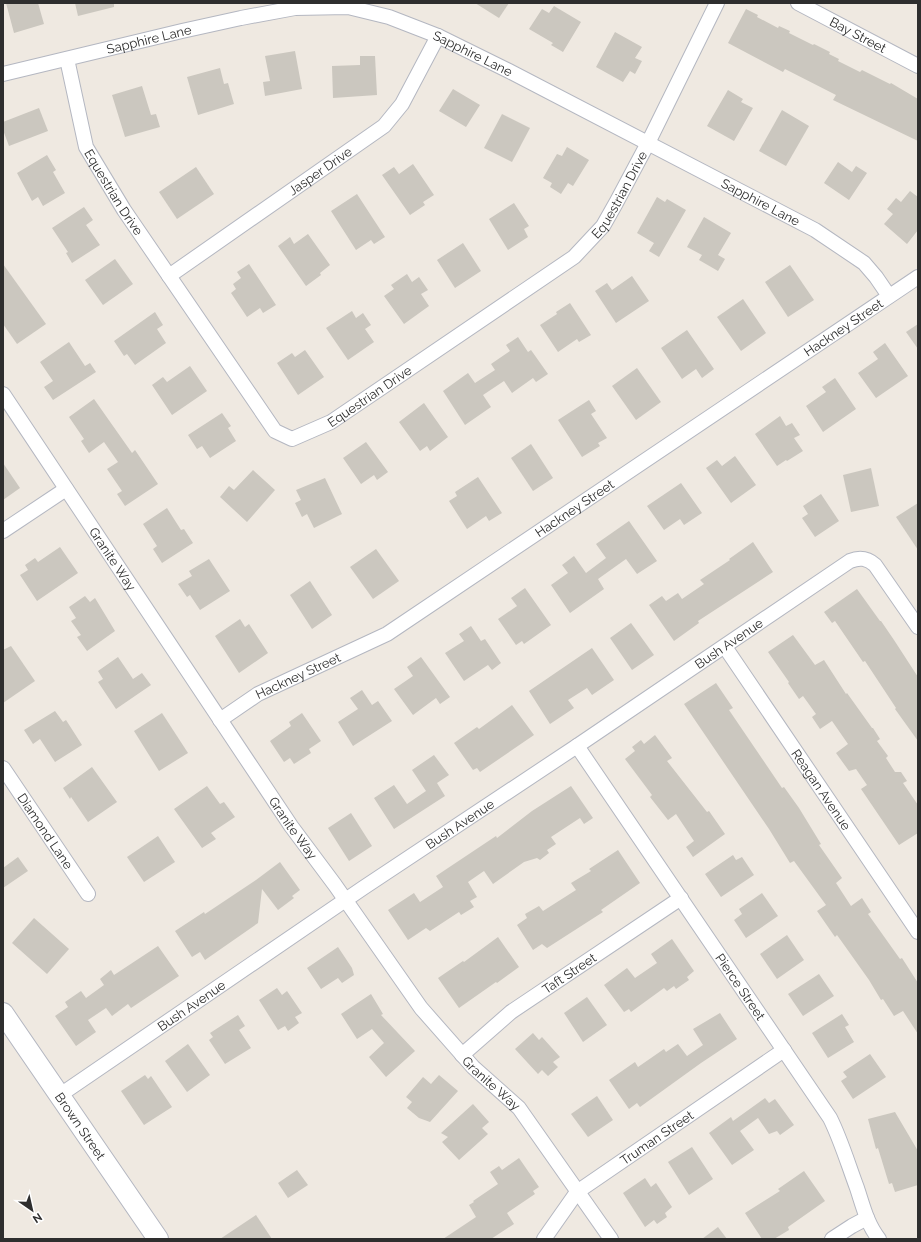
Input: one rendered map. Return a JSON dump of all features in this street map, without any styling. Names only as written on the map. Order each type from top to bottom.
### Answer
[{"type":"main road","name":"Brown Street","points":[[3,1013],[158,1239]]},
{"type":"street","name":"Equestrian Drive","points":[[67,59],[86,147],[124,210],[275,431],[292,439],[331,422],[574,257],[603,226],[648,143],[717,3]]},
{"type":"street","name":"Bay Street","points":[[798,3],[918,66]]},
{"type":"street","name":"Sapphire Lane","points":[[3,74],[189,29],[295,8],[348,7],[389,17],[438,36],[815,230],[864,263],[876,276],[889,296]]},
{"type":"street","name":"Jasper Drive","points":[[169,276],[384,126],[402,104],[438,36]]},
{"type":"street","name":"Hackney Street","points":[[220,720],[258,694],[387,634],[918,277]]},
{"type":"street","name":"Granite Way","points":[[3,394],[291,826],[421,1008],[473,1067],[519,1108],[611,1239]]},
{"type":"street","points":[[3,531],[66,489]]},
{"type":"street","name":"Bush Avenue","points":[[60,1095],[345,901],[725,647],[850,561],[863,558],[870,560],[918,627]]},
{"type":"street","name":"Reagan Avenue","points":[[725,647],[918,932]]},
{"type":"street","name":"Pierce Street","points":[[577,746],[830,1118],[840,1140],[867,1218],[879,1239]]},
{"type":"street","name":"Diamond Lane","points":[[3,768],[88,894]]},
{"type":"street","name":"Taft Street","points":[[462,1055],[511,1012],[681,898]]},
{"type":"street","name":"Truman Street","points":[[544,1239],[577,1192],[784,1050]]},
{"type":"street","points":[[832,1239],[867,1218]]},
{"type":"building","points":[[6,3],[38,3],[44,24],[14,33]]},
{"type":"building","points":[[75,3],[114,3],[114,7],[78,16]]},
{"type":"building","points":[[475,3],[509,3],[499,18]]},
{"type":"building","points":[[554,6],[581,22],[563,52],[551,45],[553,43],[529,29],[542,9],[549,13]]},
{"type":"building","points":[[746,9],[758,15],[757,17],[778,28],[779,26],[790,31],[789,33],[830,52],[829,54],[839,59],[838,61],[860,72],[862,70],[890,84],[891,83],[918,99],[918,141],[833,100],[836,95],[785,69],[783,72],[728,43]]},
{"type":"building","points":[[615,32],[642,47],[635,58],[642,61],[635,74],[630,71],[623,82],[596,67]]},
{"type":"building","points":[[295,51],[302,89],[265,96],[263,82],[270,81],[265,56]]},
{"type":"building","points":[[360,56],[375,56],[377,95],[333,98],[332,66],[360,65]]},
{"type":"building","points":[[220,68],[224,84],[228,83],[234,104],[198,115],[187,77]]},
{"type":"building","points":[[142,86],[151,115],[156,114],[160,127],[125,137],[112,95]]},
{"type":"building","points":[[453,89],[480,105],[466,127],[439,111]]},
{"type":"building","points":[[728,90],[743,99],[741,102],[753,108],[734,141],[707,126]]},
{"type":"building","points":[[39,108],[48,131],[9,146],[3,130],[3,122]]},
{"type":"building","points":[[782,110],[809,126],[786,166],[759,151]]},
{"type":"building","points":[[502,114],[530,128],[512,162],[484,148]]},
{"type":"building","points":[[567,147],[589,160],[573,186],[568,183],[561,194],[550,187],[552,183],[543,178],[557,154],[562,156]]},
{"type":"building","points":[[47,155],[56,170],[53,172],[65,193],[43,206],[38,197],[32,201],[17,173]]},
{"type":"building","points":[[838,162],[852,172],[856,166],[867,173],[849,200],[824,183]]},
{"type":"building","points":[[413,164],[434,195],[423,202],[425,205],[410,215],[382,175],[394,167],[399,174]]},
{"type":"building","points":[[196,167],[214,194],[177,219],[159,192]]},
{"type":"building","points":[[910,191],[918,197],[918,230],[907,244],[884,224],[893,214],[887,209],[896,198],[901,202]]},
{"type":"building","points":[[357,194],[385,237],[374,244],[371,240],[356,250],[331,211]]},
{"type":"building","points":[[657,197],[665,202],[667,199],[686,210],[659,257],[649,251],[654,243],[637,233]]},
{"type":"building","points":[[514,203],[529,226],[524,229],[528,237],[508,250],[489,219]]},
{"type":"building","points":[[84,207],[93,220],[86,225],[100,245],[72,263],[66,253],[68,252],[52,228]]},
{"type":"building","points":[[704,217],[731,233],[718,255],[725,259],[718,271],[699,260],[702,255],[687,247]]},
{"type":"building","points":[[308,234],[330,265],[320,273],[321,275],[306,286],[278,246],[290,237],[294,244]]},
{"type":"building","points":[[463,243],[481,271],[455,288],[437,260]]},
{"type":"building","points":[[115,259],[133,284],[103,305],[85,280]]},
{"type":"building","points":[[3,264],[46,324],[17,344],[3,324]]},
{"type":"building","points":[[249,264],[276,305],[263,313],[260,308],[247,317],[231,293],[236,289],[233,284],[241,278],[237,272]]},
{"type":"building","points":[[790,265],[814,300],[788,317],[765,282]]},
{"type":"building","points":[[407,274],[412,282],[419,277],[428,290],[421,294],[429,306],[404,324],[384,296],[394,289],[391,285]]},
{"type":"building","points":[[632,276],[649,301],[616,323],[595,291],[607,283],[612,290]]},
{"type":"building","points":[[743,299],[766,333],[741,351],[717,317]]},
{"type":"building","points":[[570,303],[591,335],[579,342],[577,339],[558,352],[540,325]]},
{"type":"building","points":[[352,311],[356,318],[363,313],[371,325],[365,329],[374,342],[348,360],[326,328]]},
{"type":"building","points":[[155,312],[163,325],[157,329],[166,343],[135,365],[127,354],[124,356],[114,341]]},
{"type":"building","points":[[918,324],[918,349],[906,332]]},
{"type":"building","points":[[687,330],[714,369],[702,378],[696,369],[682,379],[661,348]]},
{"type":"building","points":[[518,337],[528,352],[531,350],[548,374],[536,382],[533,378],[512,393],[504,381],[483,395],[491,407],[465,425],[443,391],[468,373],[475,383],[495,370],[491,364],[510,351],[506,345]]},
{"type":"building","points":[[69,342],[85,366],[90,363],[96,372],[53,400],[44,387],[53,381],[40,362]]},
{"type":"building","points":[[885,343],[908,376],[876,398],[858,373],[878,359],[873,352]]},
{"type":"building","points":[[305,350],[324,377],[298,395],[277,363],[292,353],[295,357]]},
{"type":"building","points":[[190,366],[207,391],[172,415],[152,385],[163,377],[167,382]]},
{"type":"building","points":[[637,368],[661,402],[636,420],[612,386]]},
{"type":"building","points":[[835,378],[856,409],[823,432],[806,406],[826,392],[822,387]]},
{"type":"building","points":[[94,399],[132,453],[135,450],[158,484],[125,506],[117,494],[122,491],[107,469],[118,462],[104,442],[89,453],[81,441],[84,439],[69,417]]},
{"type":"building","points":[[589,400],[596,411],[591,414],[607,438],[598,443],[600,446],[582,457],[558,420]]},
{"type":"building","points":[[424,403],[448,437],[430,451],[427,446],[420,451],[399,422]]},
{"type":"building","points":[[222,413],[231,426],[228,428],[236,441],[210,458],[202,446],[197,449],[188,435]]},
{"type":"building","points":[[780,416],[786,426],[792,423],[800,435],[794,438],[803,451],[777,466],[755,434]]},
{"type":"building","points":[[366,442],[388,472],[377,480],[374,475],[361,484],[343,458]]},
{"type":"building","points":[[531,444],[553,478],[533,491],[511,458]]},
{"type":"building","points":[[735,456],[756,485],[731,503],[706,468],[717,460],[722,466]]},
{"type":"building","points":[[3,463],[20,488],[3,500]]},
{"type":"building","points":[[871,468],[879,506],[851,512],[843,475]]},
{"type":"building","points":[[253,470],[275,490],[247,522],[220,497],[229,486],[234,490]]},
{"type":"building","points":[[478,477],[502,513],[489,521],[486,516],[467,529],[449,501],[457,496],[455,492]]},
{"type":"building","points":[[325,478],[342,514],[314,528],[307,514],[302,517],[295,503],[301,500],[296,490]]},
{"type":"building","points":[[681,483],[702,513],[684,525],[680,519],[664,530],[647,506]]},
{"type":"building","points":[[821,494],[839,521],[815,537],[802,518],[808,514],[803,506]]},
{"type":"building","points":[[918,503],[918,550],[896,517]]},
{"type":"building","points":[[167,508],[181,530],[184,529],[193,543],[162,563],[153,549],[157,546],[143,524]]},
{"type":"building","points":[[629,521],[657,561],[637,574],[626,559],[598,579],[604,589],[570,613],[551,585],[568,573],[562,565],[574,556],[586,573],[606,558],[596,544]]},
{"type":"building","points":[[753,542],[773,572],[698,621],[699,623],[674,641],[649,605],[662,596],[666,601],[678,593],[682,599],[704,584],[700,580],[730,560],[729,559]]},
{"type":"building","points":[[60,547],[78,573],[37,601],[20,575],[28,570],[25,565],[35,558],[38,562]]},
{"type":"building","points":[[376,549],[399,581],[373,599],[350,567]]},
{"type":"building","points":[[209,559],[230,591],[200,610],[190,595],[187,597],[178,584],[192,576],[189,571]]},
{"type":"building","points":[[310,581],[332,615],[312,629],[290,595]]},
{"type":"building","points":[[525,588],[551,625],[524,644],[522,641],[516,645],[498,619],[517,606],[511,598]]},
{"type":"building","points":[[857,589],[881,621],[918,677],[918,741],[895,709],[896,708],[865,661],[863,662],[835,621],[832,623],[824,612]]},
{"type":"building","points":[[85,596],[90,602],[95,598],[115,631],[87,651],[77,637],[81,635],[71,621],[76,618],[69,607]]},
{"type":"building","points":[[240,619],[245,627],[249,624],[268,653],[239,673],[215,636]]},
{"type":"building","points":[[631,623],[654,655],[632,670],[610,638]]},
{"type":"building","points":[[471,626],[481,641],[485,639],[501,663],[492,670],[488,665],[464,681],[445,653],[464,641],[459,634]]},
{"type":"building","points":[[793,635],[815,665],[824,660],[846,694],[847,693],[880,739],[877,741],[888,756],[886,758],[895,772],[901,772],[907,781],[903,783],[918,805],[918,833],[899,845],[861,789],[867,785],[856,769],[849,771],[836,753],[848,744],[832,721],[820,729],[812,717],[816,714],[803,696],[799,699],[768,652]]},
{"type":"building","points":[[11,646],[35,681],[3,703],[3,650]]},
{"type":"building","points":[[592,648],[614,680],[592,695],[587,688],[568,700],[574,708],[550,724],[529,691]]},
{"type":"building","points":[[118,657],[133,679],[142,673],[151,685],[116,709],[98,682],[103,679],[98,671]]},
{"type":"building","points":[[421,657],[450,697],[440,704],[436,698],[413,715],[394,689],[413,676],[407,667]]},
{"type":"building","points":[[716,683],[733,708],[729,710],[782,788],[784,787],[799,808],[821,844],[819,845],[842,878],[836,883],[851,906],[862,898],[871,912],[868,914],[900,959],[902,958],[918,983],[918,1034],[903,1011],[894,1016],[883,999],[881,1000],[869,980],[837,935],[835,937],[817,911],[826,905],[794,861],[790,863],[769,829],[684,704]]},
{"type":"building","points":[[362,690],[372,705],[378,701],[392,721],[353,746],[338,722],[358,709],[350,698]]},
{"type":"building","points":[[512,705],[534,735],[480,772],[477,768],[473,770],[454,743],[477,727],[479,729]]},
{"type":"building","points":[[55,711],[63,722],[66,720],[82,745],[55,762],[40,739],[33,744],[24,730]]},
{"type":"building","points":[[162,713],[188,753],[159,771],[134,731]]},
{"type":"building","points":[[302,713],[321,741],[309,749],[311,753],[294,764],[290,758],[284,762],[270,741],[291,726],[289,722]]},
{"type":"building","points":[[655,735],[672,758],[667,761],[707,812],[709,811],[725,834],[693,857],[686,847],[694,841],[676,814],[668,820],[650,797],[652,795],[625,759],[635,751],[632,747],[641,740],[644,744]]},
{"type":"building","points":[[434,755],[449,775],[437,783],[445,796],[394,829],[374,798],[394,785],[407,804],[426,791],[412,770]]},
{"type":"building","points":[[92,767],[117,802],[88,822],[63,788]]},
{"type":"building","points":[[207,786],[220,804],[224,802],[235,817],[211,833],[216,839],[202,848],[174,809]]},
{"type":"building","points":[[571,786],[593,818],[584,824],[580,818],[551,837],[556,844],[547,850],[549,853],[540,860],[537,858],[524,862],[493,884],[484,871],[468,882],[477,897],[470,901],[474,907],[461,915],[459,912],[430,931],[426,928],[408,940],[388,910],[414,893],[420,902],[443,887],[436,876],[496,836],[497,838],[532,811]]},
{"type":"building","points":[[351,813],[372,846],[349,861],[328,828]]},
{"type":"building","points":[[158,836],[175,862],[144,882],[127,857]]},
{"type":"building","points":[[618,850],[640,883],[601,910],[603,912],[547,948],[542,944],[533,950],[517,925],[527,918],[525,914],[539,906],[543,911],[576,890],[571,883],[591,871],[589,869]]},
{"type":"building","points":[[733,855],[736,860],[742,857],[754,875],[721,897],[705,874]]},
{"type":"building","points":[[18,857],[28,871],[3,888],[3,868]]},
{"type":"building","points":[[280,862],[300,890],[292,896],[294,898],[278,910],[262,889],[258,923],[205,960],[200,952],[192,957],[175,931],[204,912],[205,914]]},
{"type":"building","points":[[762,893],[778,916],[746,938],[734,920],[742,914],[739,909]]},
{"type":"building","points":[[34,918],[69,949],[47,974],[12,943]]},
{"type":"building","points":[[787,935],[804,960],[777,979],[760,954]]},
{"type":"building","points":[[498,937],[519,967],[459,1008],[438,978],[463,961],[464,962]]},
{"type":"building","points":[[672,939],[694,971],[687,977],[689,980],[676,989],[674,986],[667,991],[664,988],[631,1012],[629,1009],[624,1012],[604,985],[627,968],[635,978],[657,963],[651,954]]},
{"type":"building","points":[[158,946],[179,976],[131,1008],[128,1004],[112,1016],[106,1008],[88,1020],[96,1032],[76,1046],[55,1016],[68,1007],[65,1002],[81,991],[86,998],[104,985],[100,979],[111,970],[114,975]]},
{"type":"building","points":[[338,947],[352,968],[354,975],[342,983],[338,978],[321,989],[307,968]]},
{"type":"building","points":[[819,974],[834,996],[803,1016],[788,994]]},
{"type":"building","points":[[277,988],[282,995],[287,991],[302,1013],[295,1017],[299,1023],[288,1031],[285,1026],[278,1030],[259,1000]]},
{"type":"building","points":[[371,994],[383,1014],[381,1015],[415,1051],[386,1077],[369,1057],[384,1043],[372,1029],[357,1039],[341,1014]]},
{"type":"building","points":[[587,997],[607,1025],[583,1042],[564,1013]]},
{"type":"building","points":[[720,1013],[737,1039],[640,1107],[637,1103],[629,1109],[609,1080],[635,1062],[638,1067],[664,1049],[666,1052],[678,1044],[687,1056],[703,1045],[693,1029]]},
{"type":"building","points":[[842,1014],[849,1025],[845,1027],[854,1042],[828,1058],[812,1033]]},
{"type":"building","points":[[238,1015],[245,1026],[239,1030],[251,1048],[225,1064],[209,1040],[213,1037],[210,1033]]},
{"type":"building","points":[[533,1033],[539,1040],[542,1037],[560,1057],[553,1062],[558,1067],[548,1076],[542,1070],[538,1074],[515,1049]]},
{"type":"building","points":[[188,1044],[210,1075],[187,1092],[165,1061]]},
{"type":"building","points":[[870,1054],[886,1077],[853,1099],[841,1081],[847,1077],[843,1072]]},
{"type":"building","points":[[145,1075],[148,1079],[151,1076],[172,1107],[144,1125],[121,1091]]},
{"type":"building","points":[[439,1075],[458,1091],[430,1122],[419,1118],[407,1108],[412,1102],[406,1097],[423,1077],[431,1084]]},
{"type":"building","points":[[597,1096],[613,1120],[588,1137],[571,1114]]},
{"type":"building","points":[[765,1098],[769,1103],[775,1099],[794,1125],[780,1135],[777,1131],[769,1134],[758,1118],[740,1131],[754,1150],[732,1165],[709,1133],[731,1117],[733,1121]]},
{"type":"building","points":[[473,1104],[489,1122],[482,1128],[488,1134],[459,1160],[442,1142],[448,1137],[441,1133]]},
{"type":"building","points":[[895,1112],[918,1151],[918,1185],[895,1192],[892,1183],[889,1184],[878,1148],[876,1149],[868,1119]]},
{"type":"building","points":[[692,1147],[713,1179],[689,1195],[668,1162]]},
{"type":"building","points":[[519,1158],[539,1187],[533,1191],[535,1194],[507,1213],[514,1224],[491,1239],[443,1239],[476,1217],[469,1205],[498,1184],[490,1172],[499,1166],[502,1170]]},
{"type":"building","points":[[297,1170],[308,1185],[288,1198],[278,1183]]},
{"type":"building","points":[[804,1171],[825,1201],[788,1227],[789,1230],[774,1239],[762,1239],[745,1213],[780,1191],[778,1189]]},
{"type":"building","points":[[645,1178],[651,1187],[656,1183],[672,1207],[665,1213],[667,1217],[657,1224],[654,1220],[645,1227],[623,1193]]},
{"type":"building","points":[[256,1215],[272,1239],[220,1239]]},
{"type":"building","points":[[718,1227],[727,1239],[702,1239]]}]
